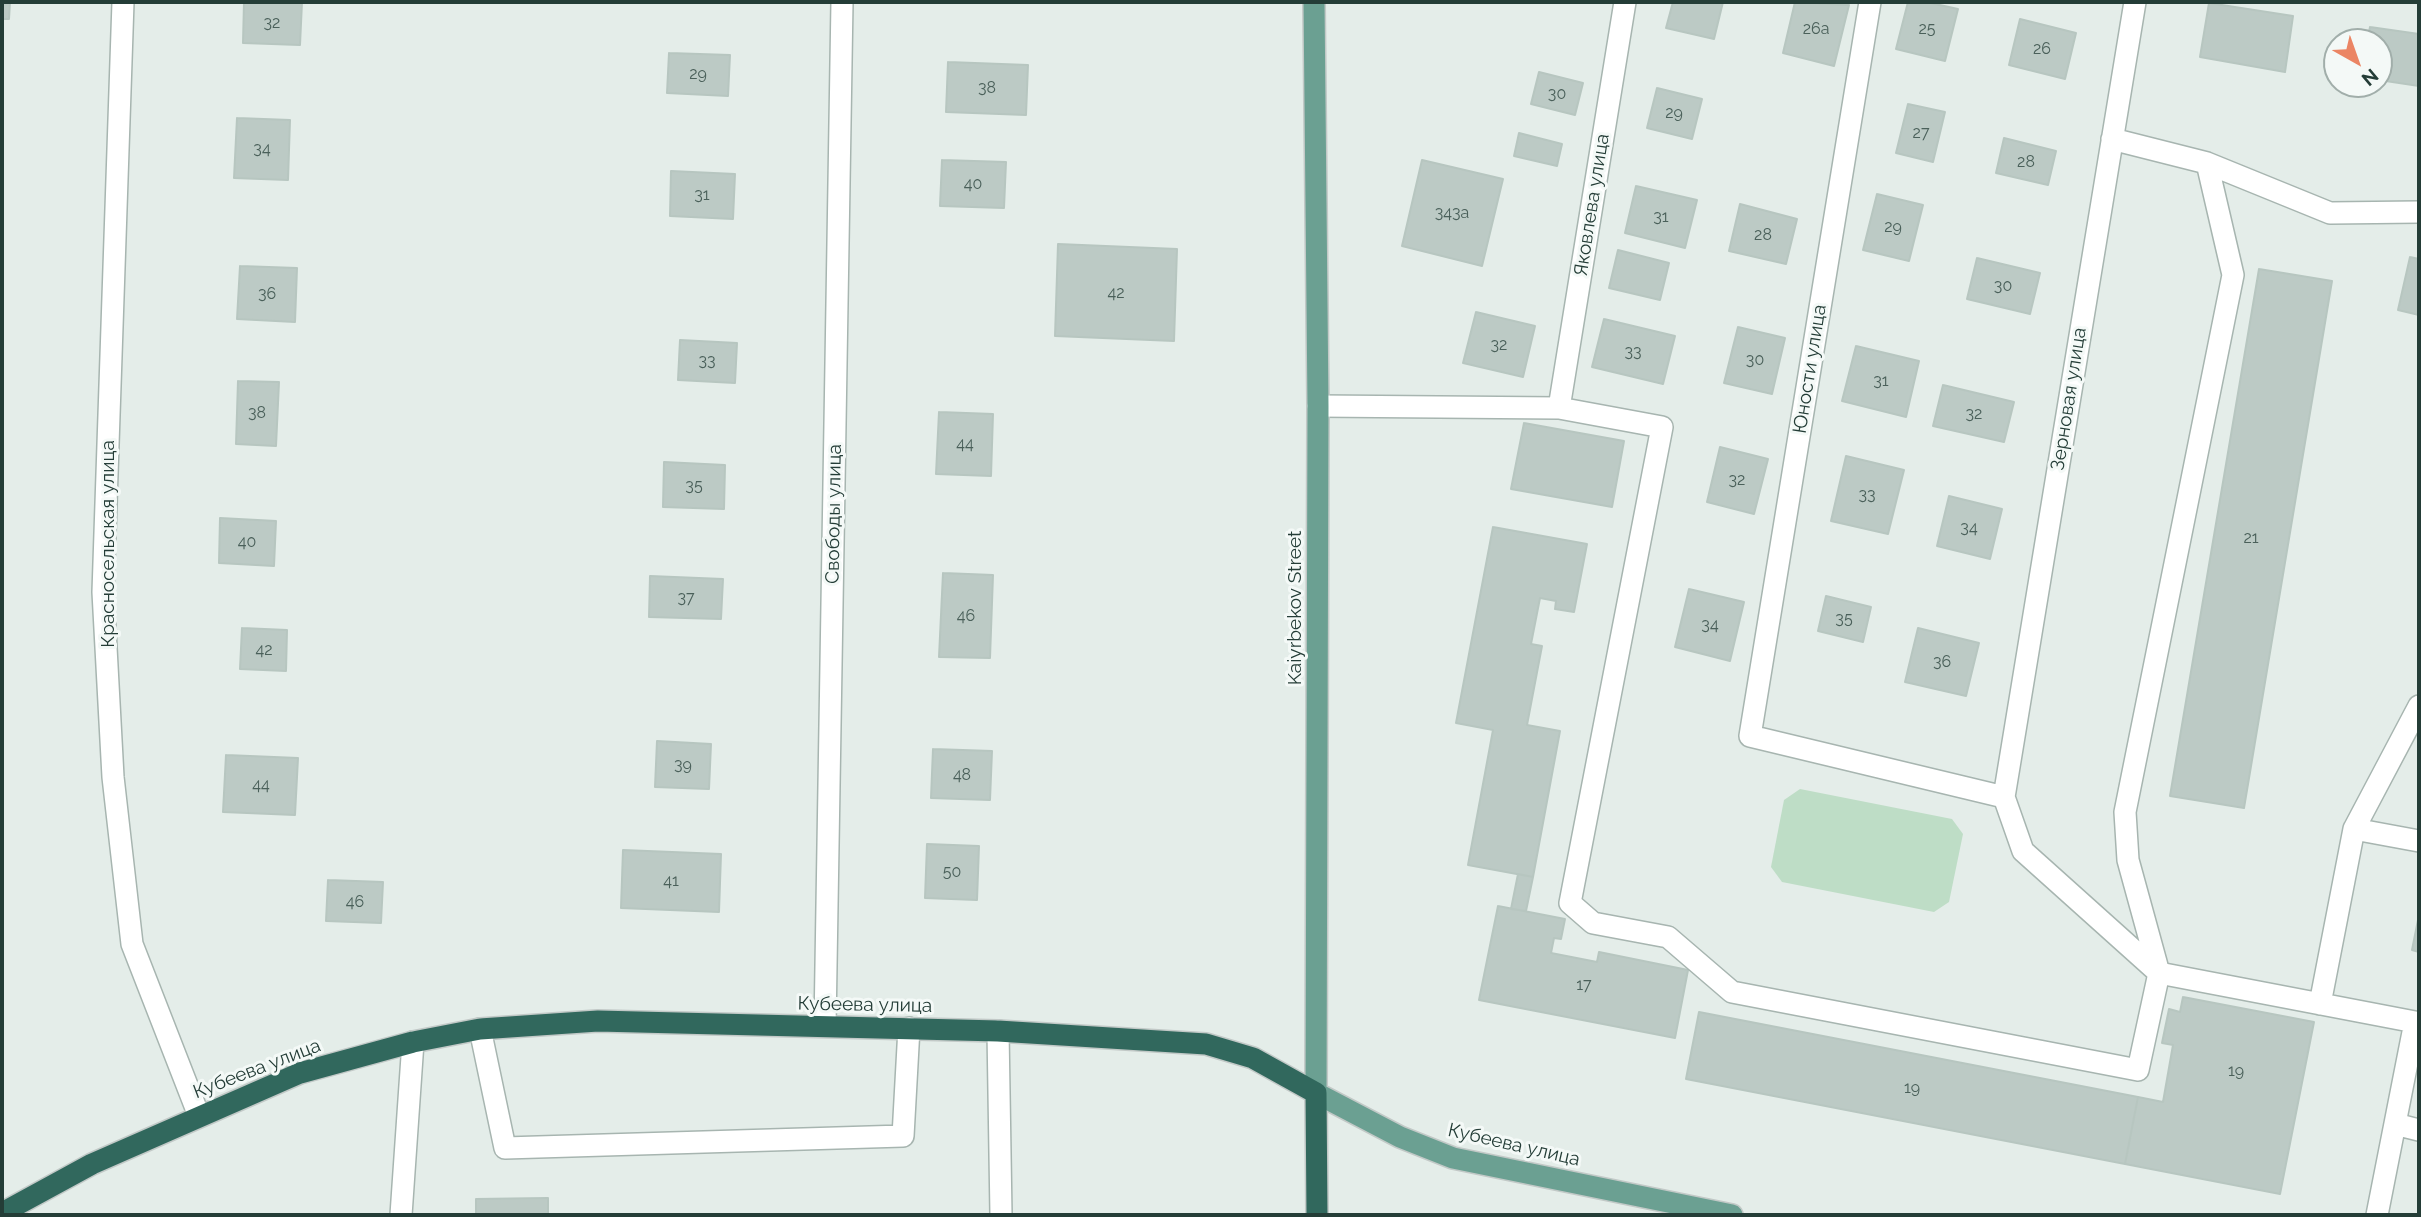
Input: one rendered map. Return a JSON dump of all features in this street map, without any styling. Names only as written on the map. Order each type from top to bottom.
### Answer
[{"type":"highway","name":"Кубеева улица","points":[[2,1213],[92,1164],[300,1073],[412,1041],[480,1029],[598,1021],[998,1031],[1206,1044],[1253,1058],[1316,1093]]},
{"type":"highway","name":"Kaiyrbekov Street","points":[[1316,1093],[1317,1215]]},
{"type":"main road","name":"Kaiyrbekov Street","points":[[1314,2],[1318,406],[1316,1093]]},
{"type":"main road","name":"Кубеева улица","points":[[1316,1093],[1400,1137],[1453,1158],[1732,1215]]},
{"type":"street","name":"Красносельская улица","points":[[123,2],[103,592],[113,777],[132,944],[199,1116]]},
{"type":"street","name":"Свободы улица","points":[[825,1026],[842,2]]},
{"type":"street","name":"Яковлева улица","points":[[1559,408],[1625,2]]},
{"type":"street","name":"Юности улица","points":[[1870,2],[1750,736],[2004,797]]},
{"type":"street","name":"Зерновая улица","points":[[2004,797],[2135,2]]},
{"type":"street","points":[[2112,139],[2207,163],[2330,213],[2419,212]]},
{"type":"street","points":[[1318,406],[1559,408],[1662,427],[1570,903],[1593,923],[1668,937],[1732,992],[2138,1070],[2159,973],[2129,860],[2125,812],[2233,275],[2207,163]]},
{"type":"street","points":[[2320,1004],[2354,829],[2412,735],[2419,706]]},
{"type":"street","points":[[2004,797],[2023,851],[2159,973],[2415,1022],[2377,1215]]},
{"type":"street","points":[[2354,829],[2419,841]]},
{"type":"street","points":[[480,1029],[505,1148],[903,1136],[909,1028]]},
{"type":"street","points":[[998,1031],[1001,1215]]},
{"type":"street","points":[[401,1215],[412,1041]]},
{"type":"street","points":[[2395,1124],[2419,1129]]},
{"type":"green space","points":[[1800,789],[1952,819],[1963,834],[1949,902],[1934,912],[1782,882],[1771,867],[1784,800]]},
{"type":"building","points":[[2,2],[10,2],[9,19],[2,19]]},
{"type":"building","points":[[244,2],[302,2],[300,45],[243,43]]},
{"type":"building","points":[[1673,2],[1723,2],[1714,39],[1666,28]]},
{"type":"building","points":[[1795,2],[1849,5],[1834,66],[1783,53]]},
{"type":"building","points":[[1908,2],[1926,2],[1958,9],[1945,61],[1896,49]]},
{"type":"building","points":[[2209,3],[2293,16],[2285,72],[2200,57]]},
{"type":"building","points":[[2020,19],[2076,33],[2065,79],[2009,65]]},
{"type":"building","points":[[2393,30],[2419,34],[2419,86],[2393,82]]},
{"type":"building","points":[[669,53],[730,55],[728,96],[667,93]]},
{"type":"building","points":[[948,62],[1028,65],[1026,115],[946,112]]},
{"type":"building","points":[[1539,72],[1583,83],[1575,115],[1531,104]]},
{"type":"building","points":[[1657,88],[1702,99],[1692,139],[1647,128]]},
{"type":"building","points":[[1908,104],[1945,112],[1933,162],[1896,153]]},
{"type":"building","points":[[237,118],[290,120],[288,180],[234,178]]},
{"type":"building","points":[[1519,133],[1562,144],[1557,166],[1514,156]]},
{"type":"building","points":[[2004,138],[2056,151],[2048,185],[1996,173]]},
{"type":"building","points":[[942,160],[1006,162],[1004,208],[940,206]]},
{"type":"building","points":[[1422,160],[1503,179],[1482,266],[1402,246]]},
{"type":"building","points":[[671,171],[735,174],[733,219],[670,216]]},
{"type":"building","points":[[1636,186],[1697,200],[1685,248],[1625,233]]},
{"type":"building","points":[[1877,194],[1923,205],[1909,261],[1863,250]]},
{"type":"building","points":[[1740,204],[1797,219],[1786,264],[1729,251]]},
{"type":"building","points":[[1058,244],[1177,249],[1174,341],[1055,336]]},
{"type":"building","points":[[1618,250],[1669,263],[1660,300],[1609,288]]},
{"type":"building","points":[[2410,257],[2419,259],[2419,315],[2398,310]]},
{"type":"building","points":[[1977,258],[2040,273],[2030,314],[1967,299]]},
{"type":"building","points":[[240,266],[297,268],[295,322],[237,319]]},
{"type":"building","points":[[2259,269],[2332,281],[2244,808],[2170,796]]},
{"type":"building","points":[[1476,312],[1535,326],[1523,377],[1463,363]]},
{"type":"building","points":[[1604,319],[1675,336],[1663,384],[1592,367]]},
{"type":"building","points":[[1738,327],[1785,338],[1772,394],[1724,383]]},
{"type":"building","points":[[680,340],[737,343],[735,383],[678,380]]},
{"type":"building","points":[[1856,346],[1919,361],[1906,417],[1842,401]]},
{"type":"building","points":[[238,381],[279,382],[276,446],[236,444]]},
{"type":"building","points":[[1943,385],[2014,402],[2004,442],[1933,426]]},
{"type":"building","points":[[939,412],[993,414],[991,476],[936,474]]},
{"type":"building","points":[[1524,423],[1624,441],[1612,507],[1511,489]]},
{"type":"building","points":[[1720,447],[1768,459],[1754,514],[1707,502]]},
{"type":"building","points":[[1846,456],[1904,470],[1888,534],[1831,521]]},
{"type":"building","points":[[664,462],[725,465],[724,509],[663,507]]},
{"type":"building","points":[[1949,496],[2002,509],[1990,559],[1937,546]]},
{"type":"building","points":[[220,518],[276,521],[274,566],[219,563]]},
{"type":"building","points":[[1493,527],[1587,544],[1574,612],[1555,609],[1556,601],[1540,598],[1531,644],[1542,646],[1527,725],[1560,731],[1533,877],[1468,865],[1493,730],[1456,723]]},
{"type":"building","points":[[943,573],[993,575],[990,658],[939,657]]},
{"type":"building","points":[[650,576],[723,579],[721,619],[649,617]]},
{"type":"building","points":[[1689,589],[1744,602],[1730,661],[1675,647]]},
{"type":"building","points":[[1826,596],[1871,607],[1863,642],[1818,631]]},
{"type":"building","points":[[242,628],[287,630],[286,671],[240,669]]},
{"type":"building","points":[[1918,628],[1979,643],[1966,696],[1905,682]]},
{"type":"building","points":[[657,741],[711,744],[709,789],[655,787]]},
{"type":"building","points":[[933,749],[992,751],[990,800],[931,798]]},
{"type":"building","points":[[226,755],[298,758],[295,815],[223,812]]},
{"type":"building","points":[[927,844],[979,846],[977,900],[925,898]]},
{"type":"building","points":[[623,850],[721,854],[719,912],[621,908]]},
{"type":"building","points":[[1518,874],[1533,877],[1526,911],[1511,909]]},
{"type":"building","points":[[328,880],[383,882],[381,923],[326,921]]},
{"type":"building","points":[[1498,906],[1565,919],[1561,939],[1554,938],[1551,953],[1597,962],[1599,952],[1688,970],[1675,1038],[1479,1000]]},
{"type":"building","points":[[2419,915],[2419,952],[2412,950]]},
{"type":"building","points":[[2183,997],[2314,1022],[2280,1194],[2125,1164],[2138,1097],[2163,1102],[2173,1045],[2162,1043],[2169,1009],[2180,1012]]},
{"type":"building","points":[[1699,1012],[2138,1097],[2125,1164],[1686,1079]]},
{"type":"building","points":[[548,1198],[548,1215],[476,1215],[476,1199]]}]
